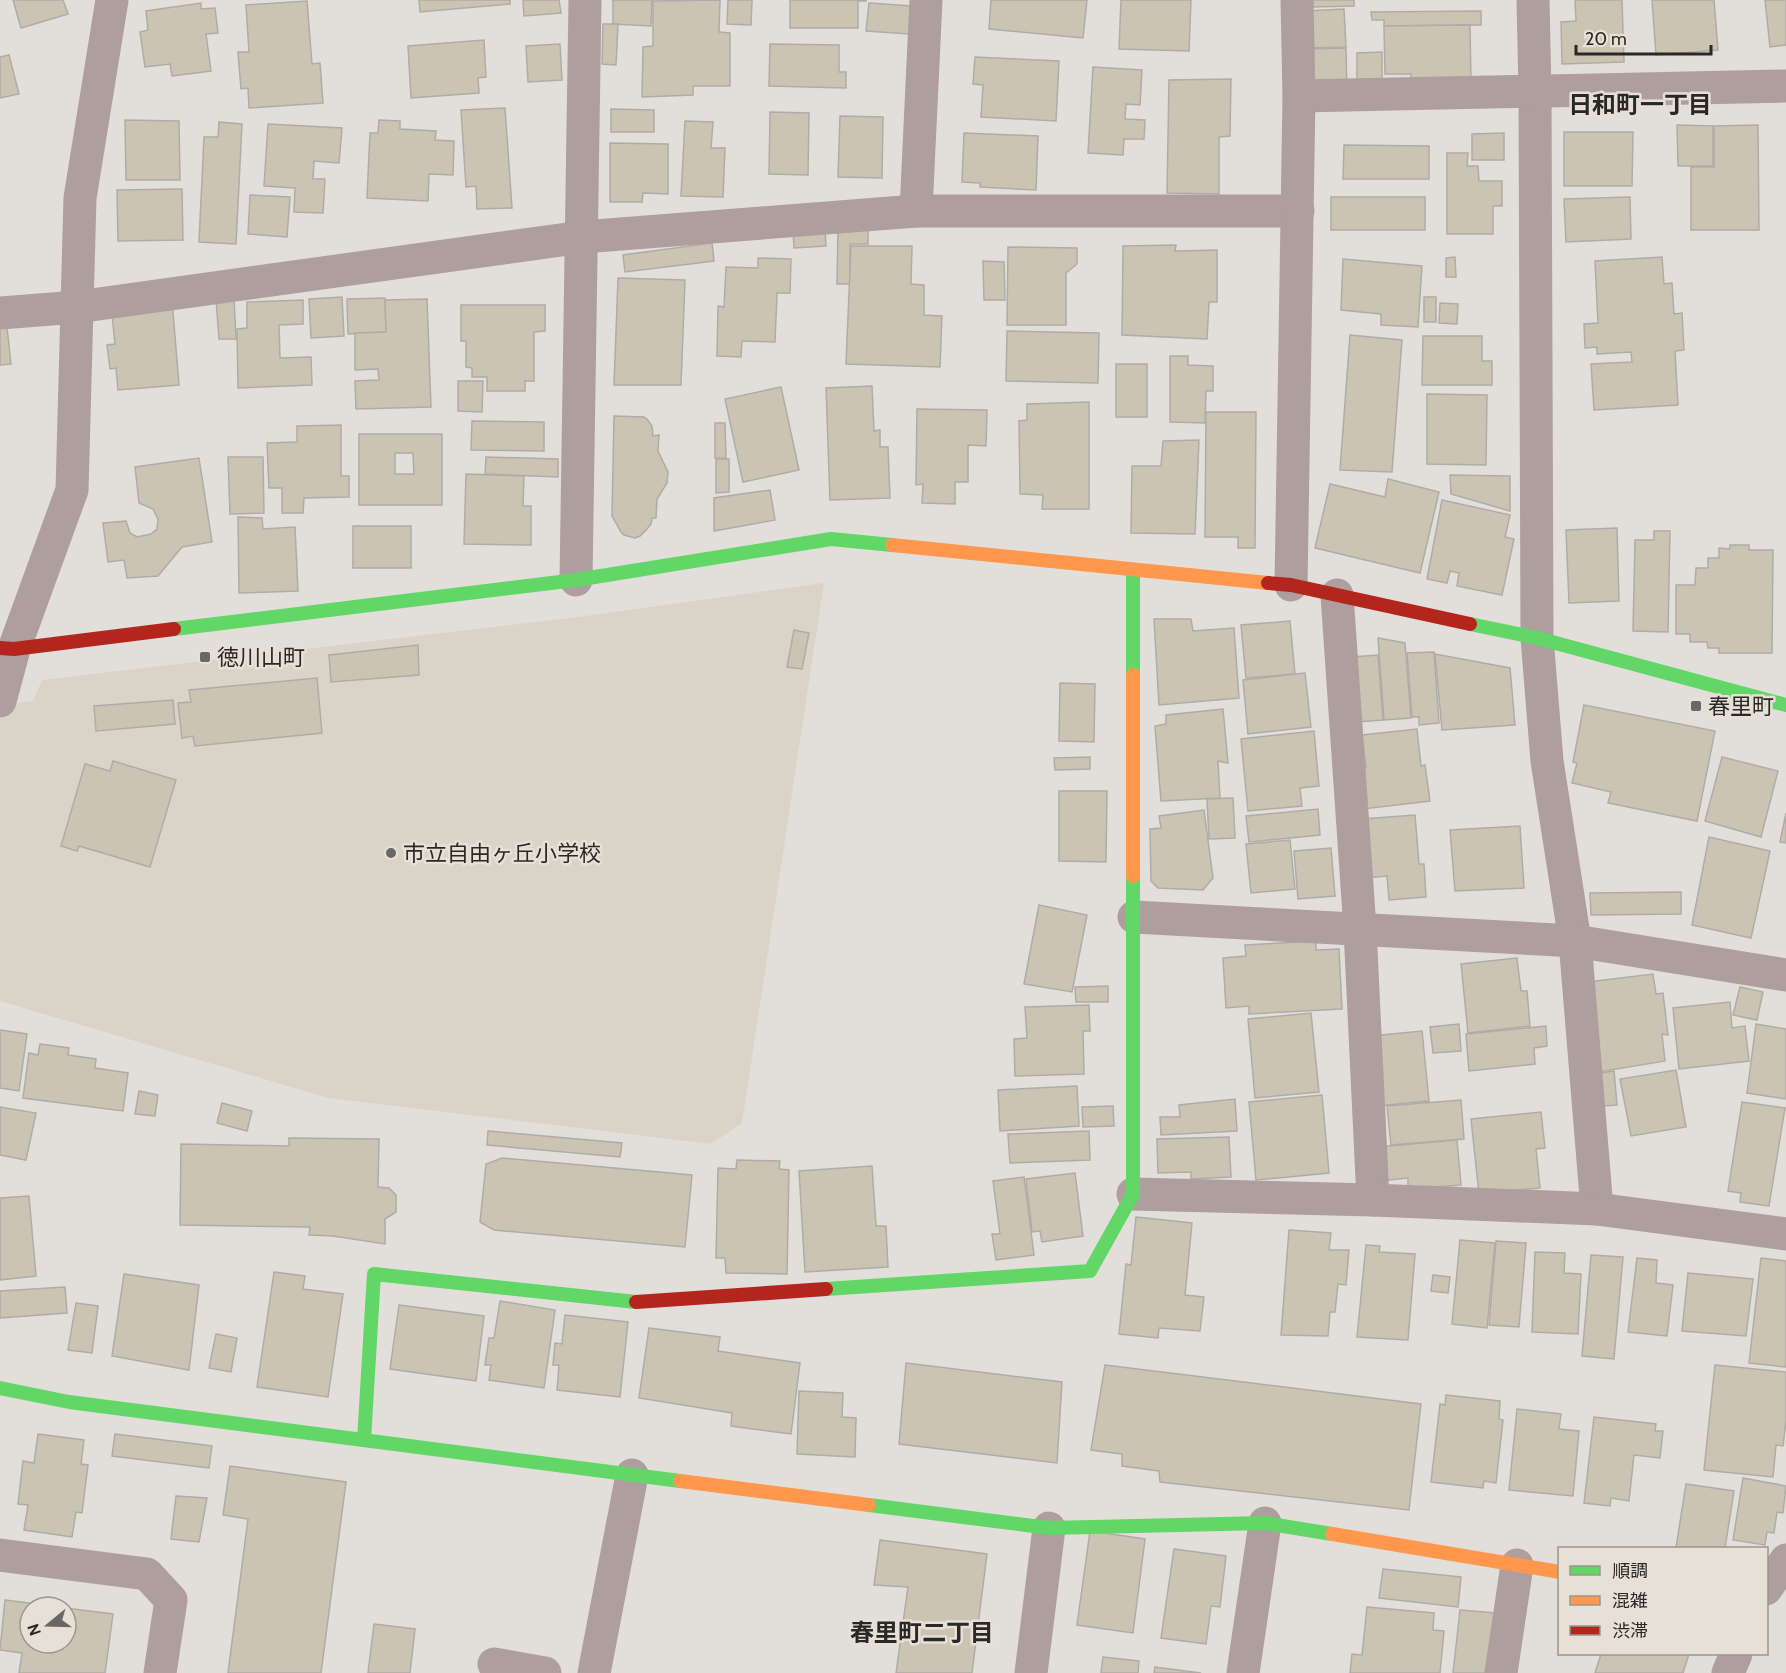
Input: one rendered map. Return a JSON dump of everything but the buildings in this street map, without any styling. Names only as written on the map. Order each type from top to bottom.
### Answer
[{"type":"street","points":[[0,700],[7,648],[72,490],[80,198],[112,0]]},
{"type":"street","points":[[576,580],[585,0]]},
{"type":"street","points":[[916,211],[926,0]]},
{"type":"street","points":[[1291,585],[1298,211],[1297,0]]},
{"type":"street","points":[[1533,0],[1537,638],[1547,762],[1575,941],[1597,1209]]},
{"type":"street","points":[[1299,96],[1786,86]]},
{"type":"street","points":[[0,313],[77,307],[582,237],[916,211],[1298,211]]},
{"type":"street","points":[[7,648],[576,580],[831,539],[1291,585],[1537,638],[1786,705]]},
{"type":"street","points":[[364,1440],[374,1274],[628,1303],[1090,1271],[1133,1194],[1133,571]]},
{"type":"street","points":[[1337,595],[1360,929],[1373,1200]]},
{"type":"street","points":[[1134,917],[1575,941],[1786,975]]},
{"type":"street","points":[[1133,1194],[1597,1209],[1786,1234]]},
{"type":"street","points":[[0,1388],[69,1402],[1049,1528],[1265,1523],[1558,1572]]},
{"type":"street","points":[[594,1673],[632,1475]]},
{"type":"street","points":[[1243,1673],[1265,1523]]},
{"type":"street","points":[[1031,1673],[1049,1528]]},
{"type":"street","points":[[0,1555],[147,1574],[171,1600],[160,1673]]},
{"type":"street","points":[[1768,1587],[1786,1560]]},
{"type":"street","points":[[1501,1673],[1517,1564]]},
{"type":"street","points":[[1728,1673],[1735,1655]]},
{"type":"street","points":[[494,1664],[545,1673]]},
{"type":"shaded area","name":"市立自由ヶ丘小学校","points":[[824,583],[742,1123],[711,1144],[328,1098],[0,1001],[0,705],[33,701],[42,680],[578,617]]},
{"type":"traffic: fast","points":[[174,629],[576,580],[831,539],[892,545]]},
{"type":"traffic: fast","points":[[1133,571],[1133,675]]},
{"type":"traffic: fast","points":[[1470,624],[1537,638],[1786,705]]},
{"type":"traffic: fast","points":[[826,1289],[1090,1271],[1133,1194],[1133,876]]},
{"type":"traffic: fast","points":[[364,1440],[374,1274],[636,1302]]},
{"type":"traffic: fast","points":[[0,1388],[69,1402],[680,1481]]},
{"type":"traffic: fast","points":[[869,1505],[1049,1528],[1265,1523],[1332,1534]]},
{"type":"traffic: slow","points":[[892,545],[1268,583]]},
{"type":"traffic: slow","points":[[1133,675],[1133,876]]},
{"type":"traffic: slow","points":[[680,1481],[869,1505]]},
{"type":"traffic: slow","points":[[1332,1534],[1558,1572]]},
{"type":"traffic: jam","points":[[1268,583],[1291,585],[1470,624]]},
{"type":"traffic: jam","points":[[0,648],[14,649],[174,629]]},
{"type":"traffic: jam","points":[[636,1302],[826,1289]]},
{"type":"place","name":"徳川山町","points":[[205,657]]},
{"type":"place","name":"春里町","points":[[1696,706]]},
{"type":"place","name":"市立自由ヶ丘小学校","points":[[391,853]]},
{"type":"district","name":"日和町一丁目","points":[[1640,105]]},
{"type":"district","name":"春里町二丁目","points":[[922,1633]]}]
